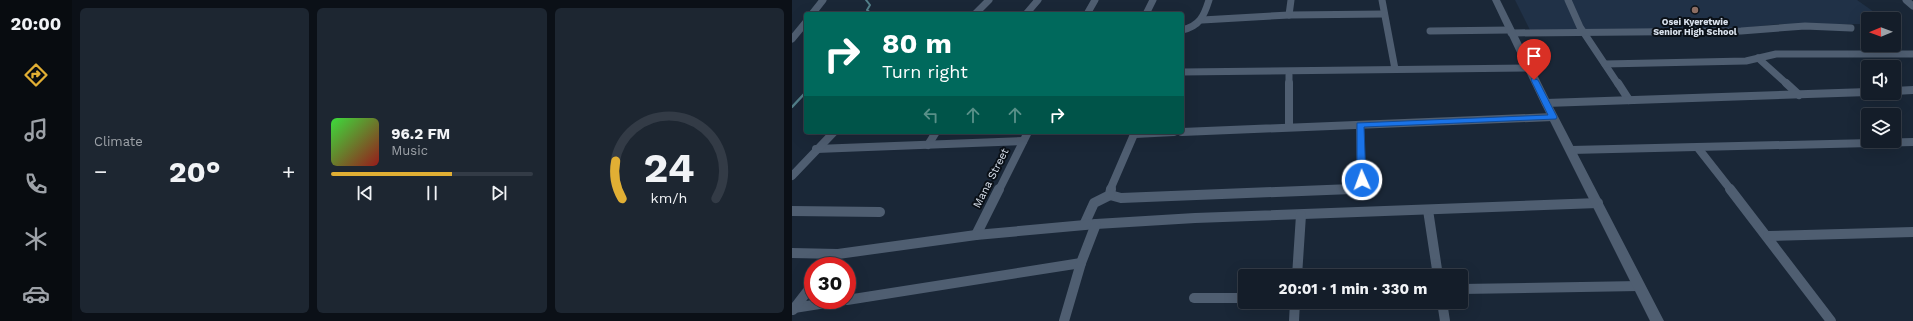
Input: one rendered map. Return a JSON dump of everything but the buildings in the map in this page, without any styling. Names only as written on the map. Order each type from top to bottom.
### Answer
[{"type":"street","points":[[814,12],[823,0]]},
{"type":"street","points":[[977,12],[989,0]]},
{"type":"street","points":[[1028,12],[1038,0]]},
{"type":"street","points":[[1088,12],[1095,0]]},
{"type":"street","points":[[1147,12],[1153,0]]},
{"type":"street","points":[[1184,29],[1198,24],[1202,20],[1209,0]]},
{"type":"street","points":[[1289,15],[1291,0]]},
{"type":"street","points":[[1382,0],[1395,69]]},
{"type":"street","points":[[1496,0],[1553,117],[1657,321]]},
{"type":"street","points":[[1568,0],[1580,27],[1630,100]]},
{"type":"street","points":[[1906,0],[1913,6]]},
{"type":"street","points":[[1202,20],[1289,15],[1384,14]]},
{"type":"street","points":[[792,39],[795,32],[804,24]]},
{"type":"street","points":[[1430,31],[1585,33],[1740,31],[1805,26],[1851,28]]},
{"type":"street","points":[[1605,64],[1746,62],[1776,54],[1913,54]]},
{"type":"street","points":[[1758,58],[1798,95]]},
{"type":"street","points":[[1184,72],[1529,68]]},
{"type":"street","points":[[1289,75],[1289,127]]},
{"type":"street","points":[[1901,91],[1913,90]]},
{"type":"street","points":[[1546,103],[1861,92]]},
{"type":"street","points":[[1184,132],[1553,117]]},
{"type":"street","points":[[1084,225],[1094,203],[1110,195],[1121,198],[1351,189],[1358,186],[1362,180],[1360,125]]},
{"type":"street","points":[[792,176],[832,134]]},
{"type":"street","points":[[928,145],[935,134]]},
{"type":"street","points":[[1110,195],[1110,190],[1135,134]]},
{"type":"street","points":[[816,150],[928,145],[1025,136]]},
{"type":"street","name":"Mana Street","points":[[976,235],[1025,136]]},
{"type":"street","points":[[1571,150],[1913,142]]},
{"type":"street","points":[[1698,148],[1768,236],[1831,321]]},
{"type":"street","points":[[792,253],[838,254],[976,235],[1096,224],[1195,218],[1598,203]]},
{"type":"street","points":[[1428,210],[1437,269]]},
{"type":"street","points":[[792,211],[880,212]]},
{"type":"street","points":[[1297,269],[1300,215]]},
{"type":"street","points":[[1064,321],[1081,264],[1096,224]]},
{"type":"street","points":[[1768,236],[1913,232]]},
{"type":"street","points":[[856,298],[1081,264]]},
{"type":"street","points":[[1468,289],[1639,286]]},
{"type":"street","points":[[793,309],[804,295]]},
{"type":"street","points":[[1194,298],[1238,298]]},
{"type":"street","points":[[793,309],[804,307]]},
{"type":"street","points":[[1294,321],[1295,309]]},
{"type":"street","points":[[1443,309],[1445,321]]},
{"type":"shaded area","name":"Osei Kyeretwie Senior High School","points":[[1515,0],[1857,0],[1874,12],[1861,12],[1861,24],[1780,24],[1731,29],[1530,30]]},
{"type":"waterway","points":[[866,0],[870,5],[867,10],[870,12]]},
{"type":"waterway","points":[[792,107],[804,94]]},
{"type":"place","name":"Osei Kyeretwie Senior High School","points":[[1695,10]]},
{"type":"route","points":[[1362,180],[1360,125],[1553,117],[1534,80]]}]
